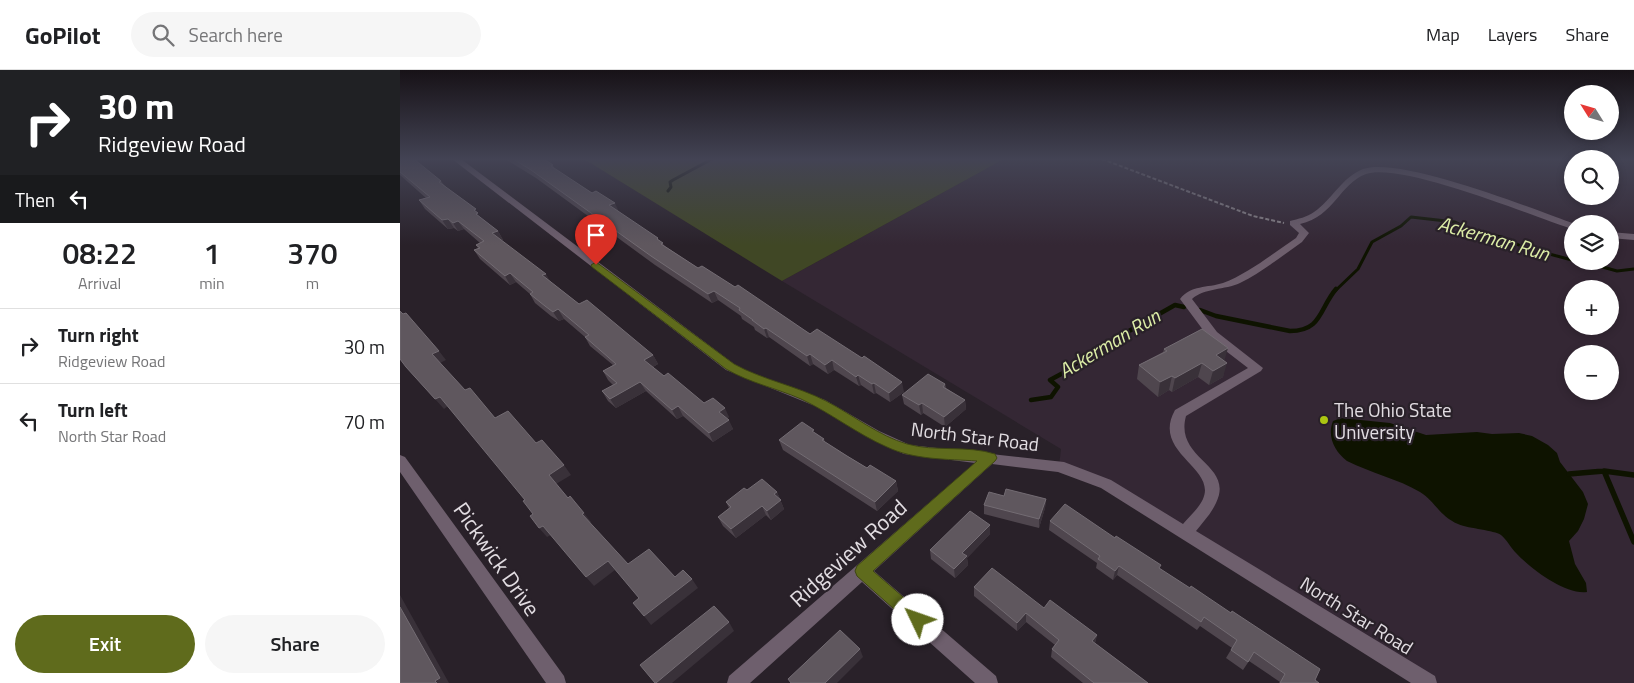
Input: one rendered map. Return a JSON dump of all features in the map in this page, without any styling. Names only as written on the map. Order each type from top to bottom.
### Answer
[{"type":"street","name":"North Star Road","points":[[494,188],[737,370],[822,404],[892,444],[910,450],[1059,466],[1088,476],[1124,494],[1428,683]]},
{"type":"street","points":[[1293,223],[1302,222],[1327,207],[1346,188]]},
{"type":"street","points":[[1456,188],[1564,223]]},
{"type":"street","points":[[1186,532],[1210,501],[1213,491],[1212,483],[1203,469],[1178,442],[1175,435],[1176,420],[1180,413],[1257,368],[1213,335],[1186,299],[1193,293],[1224,286],[1242,278],[1299,240],[1304,233],[1293,223]]},
{"type":"street","points":[[1619,236],[1634,237]]},
{"type":"street","name":"Ridgeview Road","points":[[736,683],[990,458]]},
{"type":"street","name":"Pickwick Drive","points":[[400,461],[557,683]]},
{"type":"street","points":[[862,571],[989,683]]},
{"type":"path","points":[[1178,188],[1253,216],[1276,222],[1293,223]]},
{"type":"shaded area","name":"The Ohio State University","points":[[952,188],[1564,188],[1564,205],[1619,205],[1619,188],[1634,188],[1634,683],[1428,683],[1124,494],[1059,466],[1061,449],[782,281]]},
{"type":"shaded area","points":[[1341,418],[1390,423],[1426,435],[1477,432],[1492,434],[1519,433],[1532,436],[1548,445],[1557,453],[1560,462],[1583,492],[1588,504],[1578,531],[1569,541],[1575,564],[1586,583],[1587,592],[1578,592],[1549,580],[1522,559],[1501,535],[1458,524],[1446,517],[1420,492],[1403,483],[1347,461],[1338,453],[1331,438],[1333,421]]},
{"type":"green space","points":[[630,188],[952,188],[782,281]]},
{"type":"building","points":[[419,188],[447,188],[476,209],[474,210],[478,213],[476,214],[498,231],[492,233],[546,274],[542,275],[579,304],[587,300],[653,355],[644,360],[664,376],[668,373],[704,403],[713,398],[725,408],[719,412],[729,420],[709,433],[678,406],[672,410],[640,382],[610,399],[602,391],[617,383],[603,371],[616,364],[585,337],[589,335],[558,309],[553,312],[530,294],[533,292],[510,273],[505,276],[474,250],[480,248],[476,245],[484,241],[458,221],[453,223],[448,219],[442,220],[419,200],[430,197]]},
{"type":"building","points":[[556,188],[584,188],[592,193],[596,191],[615,203],[609,205],[658,238],[663,243],[661,244],[698,268],[702,266],[735,287],[738,285],[810,334],[817,329],[862,358],[864,356],[902,382],[889,393],[858,375],[856,377],[832,360],[825,365],[810,354],[807,356],[766,328],[764,329],[739,310],[740,308],[714,291],[708,294]]},
{"type":"building","points":[[400,311],[403,314],[406,313],[439,351],[432,354],[465,390],[470,388],[495,418],[508,411],[536,443],[542,440],[564,465],[549,475],[568,498],[570,496],[584,513],[582,514],[628,564],[649,549],[675,577],[683,570],[692,579],[644,616],[633,603],[639,598],[608,561],[586,577],[543,526],[539,528],[530,516],[533,514],[523,501],[525,500],[440,397],[435,399],[400,359]]},
{"type":"building","points":[[1202,329],[1228,348],[1216,355],[1227,363],[1213,371],[1202,363],[1175,378],[1172,376],[1160,382],[1139,365],[1167,351],[1164,349]]},
{"type":"building","points":[[928,374],[945,384],[943,387],[965,400],[944,417],[922,403],[919,405],[902,395]]},
{"type":"building","points":[[802,422],[824,439],[822,440],[847,456],[867,468],[870,465],[896,481],[875,502],[779,440]]},
{"type":"building","points":[[762,479],[777,492],[774,494],[781,500],[767,511],[762,506],[731,529],[718,517],[731,507],[726,502],[744,488],[747,490]]},
{"type":"building","points":[[1006,489],[1046,499],[1039,519],[984,505],[989,492],[1004,496]]},
{"type":"building","points":[[1065,504],[1115,538],[1116,536],[1161,565],[1159,568],[1190,588],[1191,586],[1231,613],[1232,611],[1320,669],[1315,680],[1319,683],[1280,683],[1285,674],[1254,652],[1248,662],[1231,650],[1237,640],[1204,617],[1201,622],[1119,566],[1115,571],[1098,559],[1100,556],[1050,521]]},
{"type":"building","points":[[970,511],[990,525],[962,553],[967,556],[954,569],[930,550]]},
{"type":"building","points":[[992,568],[1044,608],[1050,600],[1097,635],[1092,641],[1148,683],[1094,683],[1052,649],[1059,640],[1026,613],[1017,623],[974,587]]},
{"type":"building","points":[[714,606],[729,622],[655,683],[640,665]]},
{"type":"building","points":[[400,607],[440,678],[435,681],[437,683],[400,683]]},
{"type":"building","points":[[840,630],[860,649],[825,683],[791,683],[788,679]]},
{"type":"waterway","points":[[668,191],[671,188]]},
{"type":"waterway","name":"Ackerman Run","points":[[1335,291],[1358,269],[1372,242],[1401,226],[1411,217],[1455,222],[1478,233],[1502,237],[1523,247],[1564,258]]},
{"type":"waterway","name":"Ackerman Run","points":[[1613,270],[1634,269]]},
{"type":"waterway","name":"Ackerman Run","points":[[1200,310],[1216,316],[1290,331],[1300,330],[1308,327],[1319,318],[1336,289]]},
{"type":"waterway","name":"Ackerman Run","points":[[1031,400],[1051,397],[1058,387],[1050,380],[1063,373],[1095,349],[1114,343],[1122,335],[1175,305],[1184,307]]},
{"type":"waterway","name":"Ackerman Run","points":[[1569,474],[1604,471]]},
{"type":"waterway","name":"Ackerman Run","points":[[1604,471],[1634,475]]},
{"type":"waterway","name":"Ackerman Run","points":[[1604,471],[1634,542]]},
{"type":"place","name":"The Ohio State University","points":[[1324,420]]},
{"type":"route","points":[[596,265],[730,367],[744,374],[803,395],[892,444],[910,450],[990,458],[862,571],[918,620]]}]
